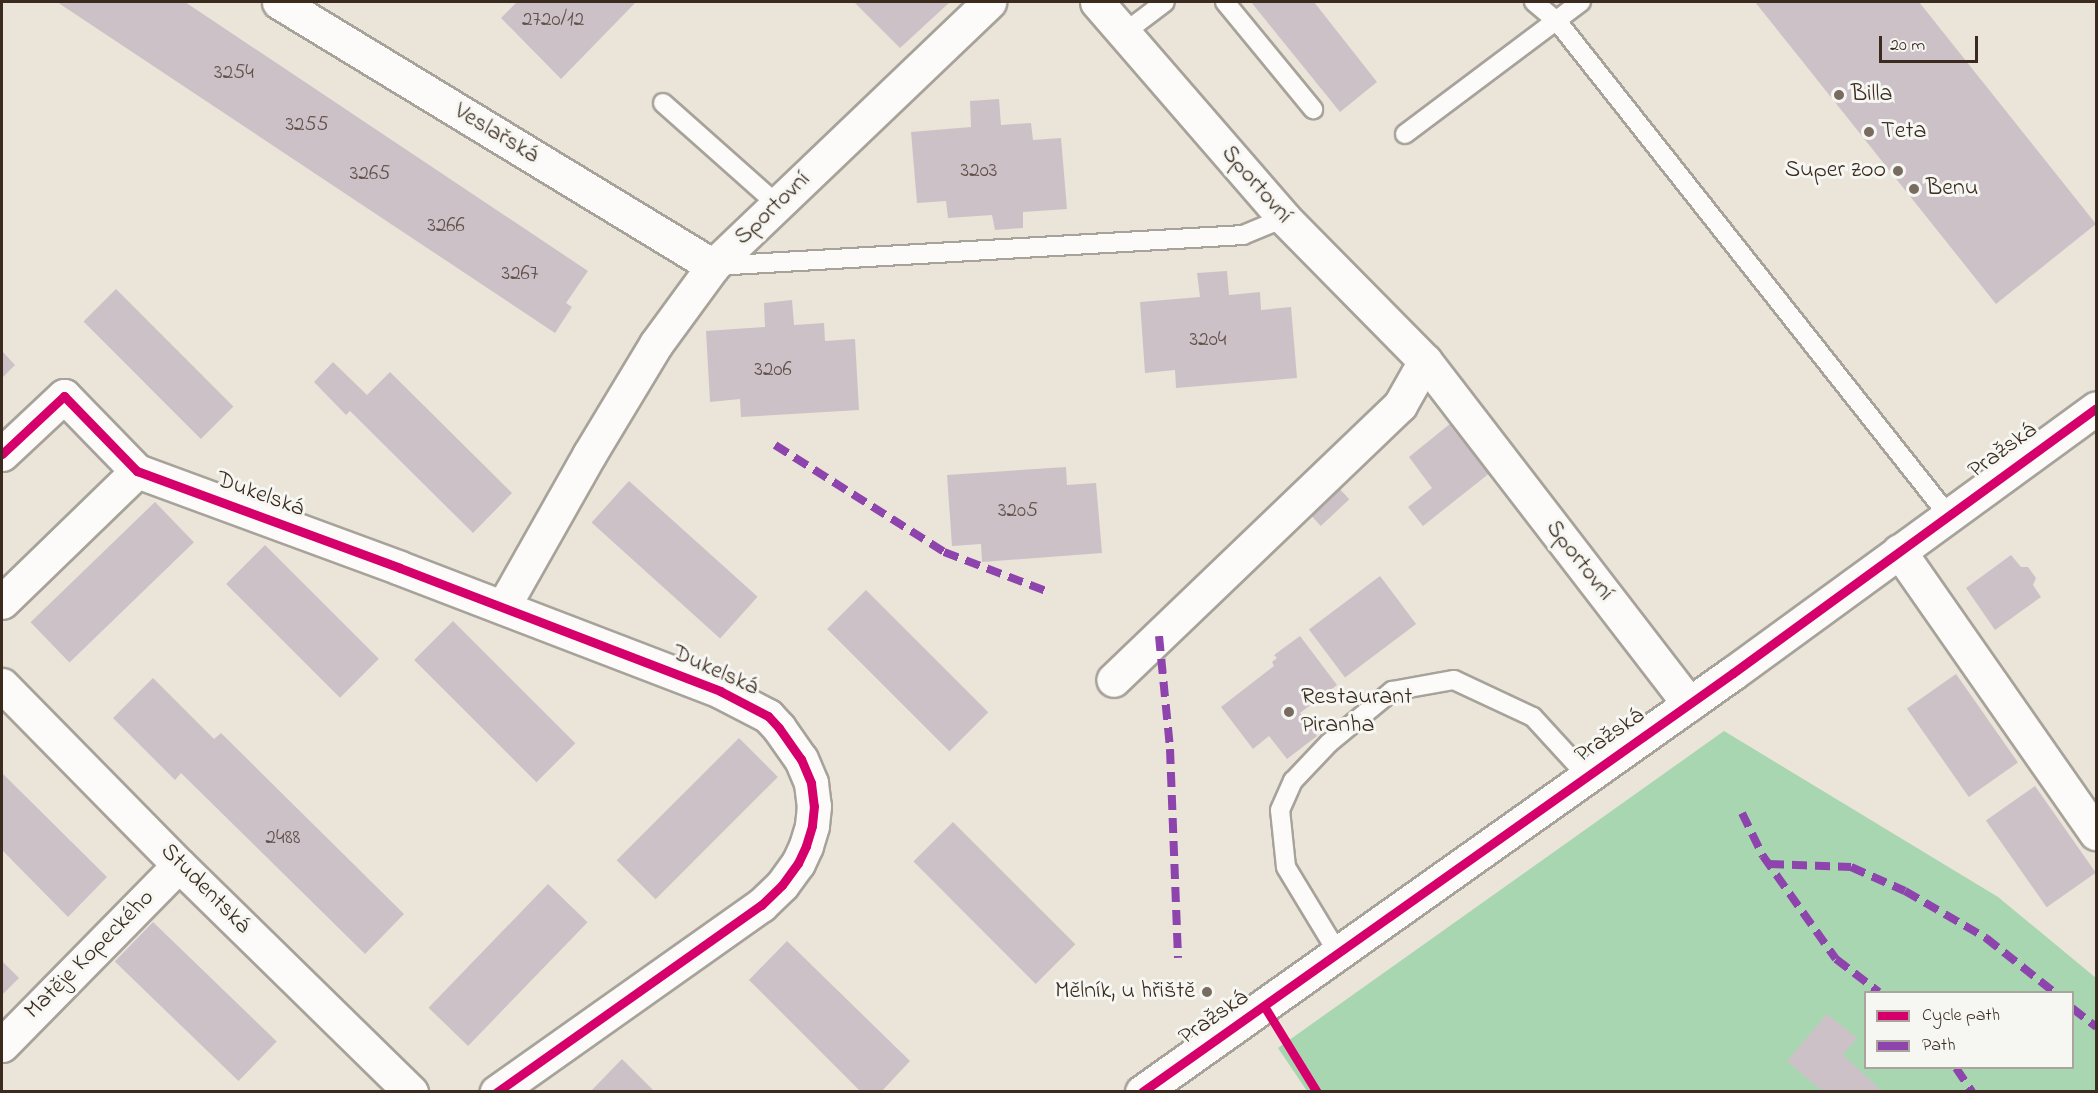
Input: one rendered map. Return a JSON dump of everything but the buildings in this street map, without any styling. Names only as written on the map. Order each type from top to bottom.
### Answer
[{"type":"street","name":"Veslařská","points":[[279,2],[713,266]]},
{"type":"street","name":"Sportovní","points":[[503,607],[589,455],[656,344],[713,266],[989,2]]},
{"type":"street","name":"Sportovní","points":[[1097,2],[1284,218],[1425,361],[1689,704]]},
{"type":"street","points":[[1113,680],[1400,405],[1425,361]]},
{"type":"street","points":[[2,454],[64,396],[137,471],[2,602]]},
{"type":"street","name":"Pražská","points":[[1143,1092],[1689,704],[2097,408]]},
{"type":"street","name":"Dukelská","points":[[137,471],[503,607],[720,691],[768,716],[801,759],[811,783],[814,806],[812,826],[798,863],[761,905],[497,1092]]},
{"type":"street","points":[[1899,551],[2097,833]]},
{"type":"street","name":"Studentská","points":[[2,685],[179,865],[411,1092]]},
{"type":"street","name":"Matěje Kopeckého","points":[[2,1045],[179,865]]},
{"type":"lane","points":[[1124,33],[1165,2]]},
{"type":"lane","points":[[1225,2],[1313,109]]},
{"type":"lane","points":[[1534,2],[1557,21],[1948,515]]},
{"type":"lane","points":[[1405,134],[1581,2]]},
{"type":"lane","points":[[663,103],[778,205]]},
{"type":"lane","points":[[713,266],[1243,235],[1284,218]]},
{"type":"lane","points":[[1338,953],[1286,867],[1280,810],[1293,781],[1329,743],[1392,691],[1454,680],[1533,717],[1587,776]]},
{"type":"green space","points":[[1724,731],[1998,897],[2096,978],[2096,1091],[1307,1091],[1278,1048]]},
{"type":"marked path","points":[[775,445],[944,552],[1049,592]]},
{"type":"marked path","points":[[1159,636],[1170,749],[1178,958]]},
{"type":"marked path","points":[[1742,813],[1763,856],[1836,959],[1878,991]]},
{"type":"marked path","points":[[1769,864],[1851,867],[1905,891],[1986,938],[2053,991]]},
{"type":"marked path","points":[[2074,1010],[2096,1027]]},
{"type":"marked path","points":[[1957,1069],[1972,1092]]},
{"type":"cycle path","points":[[2,454],[64,396],[137,471],[400,568],[720,691],[768,716],[779,728],[801,759],[811,783],[814,806],[812,826],[806,846],[798,863],[782,885],[761,905],[497,1092]]},
{"type":"cycle path","points":[[1142,1092],[1733,673],[2096,408]]},
{"type":"cycle path","points":[[1264,1006],[1317,1092]]},
{"type":"place","name":"Billa","points":[[1839,95]]},
{"type":"place","name":"Teta","points":[[1869,132]]},
{"type":"place","name":"Super zoo","points":[[1898,171]]},
{"type":"place","name":"Benu","points":[[1914,189]]},
{"type":"place","name":"Restaurant Piranha","points":[[1289,712]]},
{"type":"place","name":"Mělník, u hřiště","points":[[1207,992]]}]
